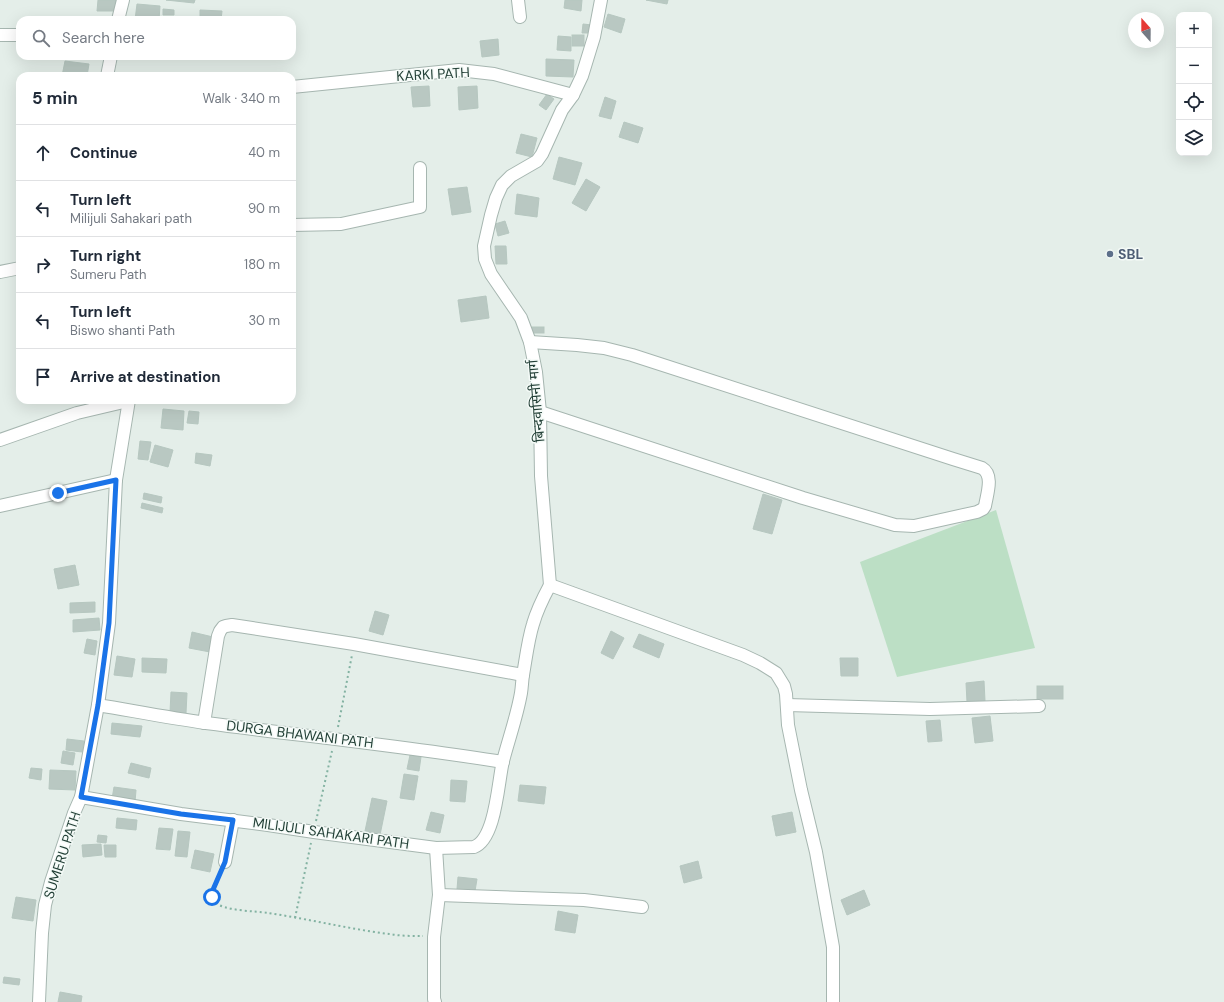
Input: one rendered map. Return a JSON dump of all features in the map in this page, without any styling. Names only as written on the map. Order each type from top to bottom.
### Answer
[{"type":"street","points":[[119,16],[123,0]]},
{"type":"street","points":[[518,0],[520,17]]},
{"type":"street","name":"बिन्दवासिनी मार्ग","points":[[550,585],[541,476],[540,412],[536,372],[530,342],[521,318],[491,274],[485,259],[484,246],[490,215],[502,184],[511,176],[537,161],[542,154],[562,110],[582,76],[594,37],[601,0]]},
{"type":"street","points":[[0,35],[16,35]]},
{"type":"street","points":[[108,72],[110,60]]},
{"type":"street","name":"KARKI PATH","points":[[296,87],[459,70],[479,71],[494,74],[572,95]]},
{"type":"street","points":[[296,225],[341,224],[420,207],[420,168]]},
{"type":"street","points":[[0,272],[16,269]]},
{"type":"street","points":[[530,342],[604,348],[632,355],[982,468],[986,470],[989,478],[985,506],[977,512],[914,526],[895,526],[803,498],[540,412]]},
{"type":"street","points":[[0,440],[77,413],[112,404]]},
{"type":"street","name":"SUMERU PATH","points":[[39,1002],[42,933],[45,904],[74,813],[81,797],[98,705],[109,623],[116,480],[127,404]]},
{"type":"street","points":[[0,506],[116,480]]},
{"type":"street","points":[[550,585],[743,655],[776,673],[781,679],[786,694],[789,732],[816,852],[833,948],[834,1002]]},
{"type":"street","name":"MILIJULI SAHAKARI PATH","points":[[81,797],[181,814],[436,848],[462,848],[479,845],[486,834],[497,801],[503,762],[522,692],[523,675],[533,623],[540,604],[550,585]]},
{"type":"street","points":[[204,723],[218,636],[223,627],[248,627],[354,644],[523,675]]},
{"type":"street","points":[[787,704],[930,709],[1039,706]]},
{"type":"street","name":"DURGA BHAWANI PATH","points":[[98,705],[204,723],[335,738],[503,762]]},
{"type":"street","points":[[225,862],[233,820]]},
{"type":"street","points":[[435,1002],[434,937],[439,895],[436,848]]},
{"type":"street","points":[[439,895],[584,900],[642,907]]},
{"type":"path","points":[[335,738],[354,644]]},
{"type":"path","points":[[225,862],[212,892],[213,901],[219,905],[241,910],[390,934],[434,937]]},
{"type":"green space","points":[[996,510],[1035,648],[897,677],[860,562]]},
{"type":"building","points":[[98,0],[116,0],[115,11],[97,11]]},
{"type":"building","points":[[166,0],[195,0],[194,3]]},
{"type":"building","points":[[565,0],[582,0],[581,11],[564,8]]},
{"type":"building","points":[[646,0],[668,0],[667,4]]},
{"type":"building","points":[[137,4],[160,6],[159,16],[136,16]]},
{"type":"building","points":[[163,9],[174,10],[174,15],[163,15]]},
{"type":"building","points":[[200,10],[222,11],[221,16],[200,16]]},
{"type":"building","points":[[608,14],[625,19],[621,33],[604,27]]},
{"type":"building","points":[[583,24],[592,25],[591,33],[582,33]]},
{"type":"building","points":[[572,35],[584,35],[584,46],[572,46]]},
{"type":"building","points":[[558,36],[571,37],[571,51],[557,50]]},
{"type":"building","points":[[498,39],[499,55],[482,57],[480,41]]},
{"type":"building","points":[[546,59],[574,60],[573,77],[546,76]]},
{"type":"building","points":[[65,61],[89,64],[88,72],[63,72]]},
{"type":"building","points":[[429,86],[430,106],[413,107],[411,87]]},
{"type":"building","points":[[477,86],[478,108],[459,110],[458,87]]},
{"type":"building","points":[[547,94],[554,99],[546,110],[539,105]]},
{"type":"building","points":[[605,97],[616,101],[611,119],[599,116]]},
{"type":"building","points":[[624,122],[643,128],[638,143],[619,137]]},
{"type":"building","points":[[521,134],[537,138],[532,157],[516,153]]},
{"type":"building","points":[[559,157],[582,163],[575,185],[553,179]]},
{"type":"building","points":[[586,179],[600,187],[586,211],[572,203]]},
{"type":"building","points":[[467,187],[471,212],[452,215],[448,189]]},
{"type":"building","points":[[517,194],[539,198],[537,217],[515,214]]},
{"type":"building","points":[[505,221],[509,233],[498,236],[495,224]]},
{"type":"building","points":[[495,246],[506,246],[507,264],[496,264]]},
{"type":"building","points":[[486,296],[489,318],[461,322],[458,300]]},
{"type":"building","points":[[532,327],[544,327],[544,333],[532,333]]},
{"type":"building","points":[[163,409],[184,411],[183,430],[161,428]]},
{"type":"building","points":[[189,411],[199,412],[198,424],[187,423]]},
{"type":"building","points":[[140,441],[151,442],[148,460],[138,459]]},
{"type":"building","points":[[155,445],[173,450],[168,467],[150,462]]},
{"type":"building","points":[[196,453],[212,455],[210,466],[195,463]]},
{"type":"building","points":[[144,493],[162,497],[161,503],[143,499]]},
{"type":"building","points":[[763,494],[782,500],[772,534],[753,529]]},
{"type":"building","points":[[142,503],[163,508],[162,513],[141,508]]},
{"type":"building","points":[[75,565],[79,585],[58,589],[54,569]]},
{"type":"building","points":[[95,602],[95,612],[70,613],[70,603]]},
{"type":"building","points":[[375,611],[389,615],[383,635],[369,631]]},
{"type":"building","points":[[99,618],[100,630],[73,632],[73,620]]},
{"type":"building","points":[[611,631],[624,638],[613,659],[601,653]]},
{"type":"building","points":[[192,632],[213,637],[210,652],[189,648]]},
{"type":"building","points":[[639,634],[664,644],[659,658],[633,647]]},
{"type":"building","points":[[87,639],[97,641],[95,655],[84,653]]},
{"type":"building","points":[[117,656],[135,659],[132,677],[114,675]]},
{"type":"building","points":[[142,658],[167,659],[166,673],[142,672]]},
{"type":"building","points":[[840,658],[858,658],[858,676],[841,676]]},
{"type":"building","points":[[984,681],[985,701],[967,702],[966,683]]},
{"type":"building","points":[[1037,686],[1063,686],[1063,699],[1037,699]]},
{"type":"building","points":[[171,692],[187,693],[186,713],[170,712]]},
{"type":"building","points":[[990,716],[993,741],[975,743],[972,718]]},
{"type":"building","points":[[940,720],[942,741],[928,742],[926,721]]},
{"type":"building","points":[[112,723],[142,726],[140,737],[111,734]]},
{"type":"building","points":[[67,739],[84,741],[82,752],[66,750]]},
{"type":"building","points":[[63,751],[75,753],[73,765],[61,763]]},
{"type":"building","points":[[410,755],[421,757],[419,771],[407,769]]},
{"type":"building","points":[[131,763],[151,768],[149,778],[128,773]]},
{"type":"building","points":[[31,768],[42,769],[41,780],[29,778]]},
{"type":"building","points":[[50,770],[76,771],[75,790],[49,789]]},
{"type":"building","points":[[404,774],[418,776],[414,800],[400,798]]},
{"type":"building","points":[[451,780],[467,781],[465,802],[450,801]]},
{"type":"building","points":[[520,785],[546,787],[544,804],[518,801]]},
{"type":"building","points":[[114,787],[136,790],[135,802],[112,799]]},
{"type":"building","points":[[372,798],[387,801],[380,835],[365,831]]},
{"type":"building","points":[[431,812],[444,815],[440,833],[426,830]]},
{"type":"building","points":[[792,812],[796,832],[776,836],[772,816]]},
{"type":"building","points":[[117,818],[137,820],[136,830],[116,828]]},
{"type":"building","points":[[159,828],[173,829],[170,850],[156,849]]},
{"type":"building","points":[[178,831],[190,832],[187,857],[175,856]]},
{"type":"building","points":[[98,835],[107,836],[106,843],[97,842]]},
{"type":"building","points":[[101,844],[102,855],[83,857],[82,845]]},
{"type":"building","points":[[104,845],[116,845],[116,857],[105,857]]},
{"type":"building","points":[[195,850],[214,854],[210,872],[191,868]]},
{"type":"building","points":[[698,861],[702,878],[684,883],[680,866]]},
{"type":"building","points":[[458,877],[477,879],[475,891],[457,889]]},
{"type":"building","points":[[864,890],[870,905],[847,915],[841,900]]},
{"type":"building","points":[[16,897],[36,900],[33,921],[12,918]]},
{"type":"building","points":[[558,911],[578,915],[575,933],[555,930]]},
{"type":"building","points":[[4,977],[20,979],[19,985],[3,983]]},
{"type":"building","points":[[60,992],[82,996],[81,1002],[58,1002]]},
{"type":"place","name":"SBL","points":[[1110,254]]},
{"type":"route","points":[[58,493],[116,480],[109,623],[98,705],[81,797],[181,814],[233,820],[225,862],[212,892],[212,897]]}]
